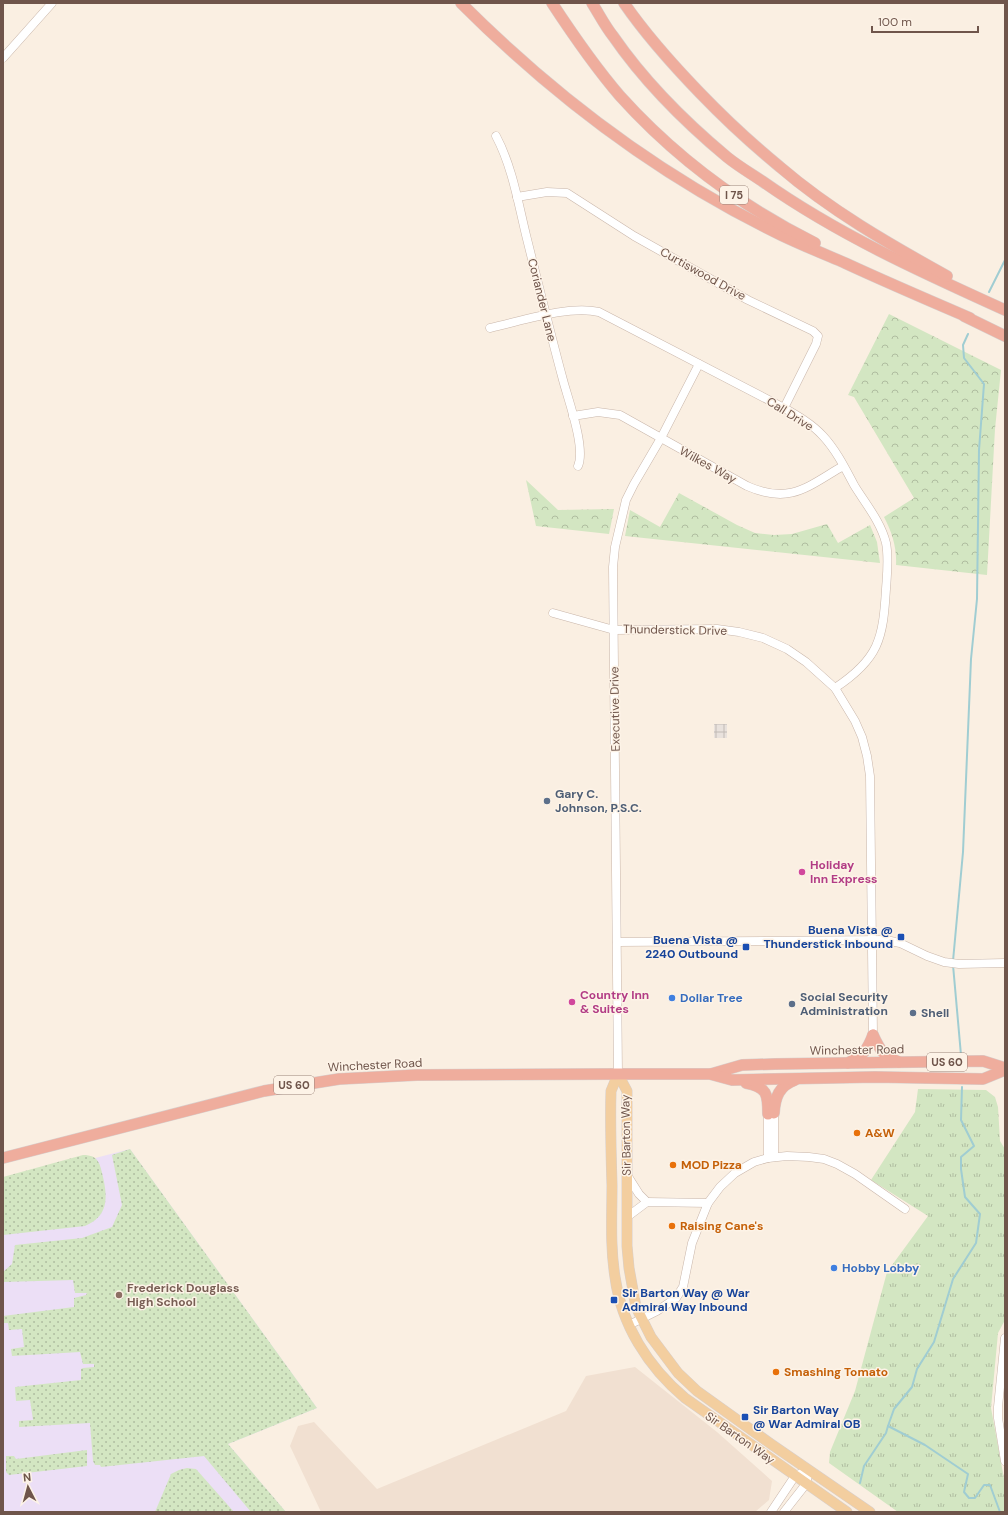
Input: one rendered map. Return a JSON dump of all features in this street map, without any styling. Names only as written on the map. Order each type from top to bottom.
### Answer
[{"type":"highway","points":[[461,3],[497,38],[566,97],[620,138],[698,190],[781,235],[970,318]]},
{"type":"highway","name":"I 75","points":[[552,3],[592,60],[620,96],[653,130],[716,183],[764,215],[811,241],[1005,336]]},
{"type":"highway","name":"I 75","points":[[592,3],[613,36],[638,68],[694,128],[728,158],[782,196],[817,218],[929,275],[1005,309]]},
{"type":"highway","points":[[624,3],[653,41],[685,77],[718,111],[780,168],[835,208],[876,235],[922,263],[1005,309]]},
{"type":"highway","points":[[872,1035],[882,1052],[901,1063]]},
{"type":"highway","points":[[847,1064],[861,1056],[868,1048],[872,1035]]},
{"type":"highway","name":"Winchester Road","points":[[710,1074],[742,1065],[983,1061],[1005,1069]]},
{"type":"highway","name":"Winchester Road","points":[[3,1158],[257,1093],[313,1082],[366,1077],[417,1075],[710,1074],[732,1080],[875,1077],[983,1079],[1005,1069]]},
{"type":"highway","points":[[771,1114],[778,1092],[790,1082],[801,1078]]},
{"type":"highway","points":[[732,1080],[755,1085],[761,1088],[765,1092],[768,1099],[771,1114]]},
{"type":"main road","name":"Sir Barton Way","points":[[618,1074],[627,1091],[627,1217],[629,1268],[636,1307],[651,1337],[678,1373],[697,1391],[870,1512]]},
{"type":"main road","name":"Sir Barton Way","points":[[618,1074],[611,1091],[612,1241],[616,1288],[629,1325],[650,1362],[671,1386],[699,1409],[846,1512]]},
{"type":"street","points":[[3,58],[52,3]]},
{"type":"street","name":"Coriander Lane","points":[[496,136],[503,149],[545,315],[573,416],[580,450],[580,462],[578,466]]},
{"type":"street","name":"Curtiswood Drive","points":[[516,197],[548,192],[567,193],[629,233],[742,296],[813,331],[818,336],[816,344],[784,408]]},
{"type":"street","name":"Call Drive","points":[[490,328],[569,310],[584,309],[599,312],[784,408],[816,430],[831,446],[881,529],[886,544],[887,570],[884,619],[879,642],[862,667],[835,688]]},
{"type":"street","name":"Executive Drive","points":[[618,1074],[613,567],[615,548],[626,500],[700,364]]},
{"type":"street","name":"Wilkes Way","points":[[573,416],[598,412],[620,415],[747,486],[759,492],[772,495],[795,492],[806,488],[843,466]]},
{"type":"street","name":"Thunderstick Drive","points":[[553,613],[614,630],[717,629],[757,636],[787,649],[806,662],[835,688],[855,721],[862,737],[867,756],[871,796],[872,1035]]},
{"type":"street","points":[[617,942],[886,940],[900,943],[927,956],[944,962],[959,964],[1005,963]]},
{"type":"street","points":[[771,1114],[771,1158]]},
{"type":"street","points":[[629,1325],[667,1305],[680,1293],[683,1287],[692,1243],[708,1203],[720,1187],[735,1173],[754,1162],[771,1158],[809,1157],[824,1159],[855,1174],[905,1209]]},
{"type":"street","points":[[627,1175],[639,1194],[647,1202]]},
{"type":"street","points":[[627,1217],[647,1202],[708,1203]]},
{"type":"street","points":[[1005,1338],[998,1408],[998,1418],[1005,1461]]},
{"type":"street","points":[[771,1512],[795,1476],[809,1470]]},
{"type":"street","points":[[784,1512],[806,1484],[809,1470]]},
{"type":"shaded area","points":[[714,724],[727,724],[727,738],[714,738]]},
{"type":"shaded area","name":"Frederick Douglass High School","points":[[130,1149],[317,1408],[228,1444],[286,1512],[3,1512],[3,1182]]},
{"type":"shaded area","points":[[635,1367],[717,1432],[772,1481],[769,1500],[755,1512],[321,1512],[290,1446],[298,1426],[314,1422],[377,1489],[566,1411],[586,1376]]},
{"type":"green space","points":[[889,314],[1001,370],[995,429],[987,575],[896,565],[896,552],[893,540],[884,517],[914,498],[854,397],[848,395]]},
{"type":"green space","points":[[526,480],[558,510],[614,509],[609,534],[536,526]]},
{"type":"green space","points":[[679,493],[737,525],[755,533],[774,535],[792,534],[827,524],[838,543],[870,525],[877,542],[880,563],[625,536],[630,510],[660,527]]},
{"type":"green space","points":[[918,1089],[986,1090],[995,1097],[998,1107],[1000,1141],[1005,1149],[1005,1320],[998,1333],[991,1408],[1005,1484],[1005,1512],[898,1512],[829,1463],[830,1452],[855,1391],[887,1272],[928,1216],[871,1180],[915,1112]]},
{"type":"green space","name":"Frederick Douglass High School","points":[[130,1149],[317,1408],[228,1444],[286,1512],[251,1512],[204,1456],[101,1467],[100,1465],[95,1465],[93,1461],[90,1423],[19,1427],[19,1421],[33,1420],[30,1400],[16,1401],[15,1387],[81,1380],[81,1369],[94,1367],[94,1364],[83,1364],[80,1352],[12,1356],[11,1349],[24,1347],[22,1329],[9,1330],[8,1323],[3,1323],[3,1316],[74,1307],[74,1298],[86,1295],[87,1293],[75,1293],[73,1280],[3,1282],[3,1272],[12,1264],[15,1245],[82,1238],[112,1227],[122,1205],[112,1155]]},
{"type":"green space","points":[[83,1155],[88,1155],[98,1161],[105,1185],[106,1200],[102,1212],[93,1222],[85,1226],[3,1235],[3,1177]]},
{"type":"green space","points":[[87,1450],[87,1466],[9,1475],[6,1472],[6,1456],[14,1456],[16,1459]]},
{"type":"green space","points":[[187,1468],[196,1469],[234,1512],[155,1512],[171,1474]]},
{"type":"waterway","points":[[989,292],[1005,260]]},
{"type":"waterway","points":[[953,961],[963,852],[971,659],[977,599],[979,450],[984,384],[964,358],[963,345],[968,334]]},
{"type":"waterway","points":[[953,965],[961,1055]]},
{"type":"waterway","points":[[962,1087],[961,1120],[974,1146],[961,1157],[961,1169],[965,1197],[980,1214],[976,1243],[953,1279],[934,1342],[917,1369],[912,1387],[894,1409],[888,1426],[925,1445],[968,1474],[964,1492],[969,1498],[975,1498],[984,1485],[990,1485],[1000,1512]]},
{"type":"waterway","points":[[860,1483],[864,1466],[886,1433],[888,1426]]},
{"type":"place","name":"Gary C. Johnson, P.S.C.","points":[[547,801]]},
{"type":"place","name":"Holiday Inn Express","points":[[802,872]]},
{"type":"place","name":"Buena Vista @ Thunderstick Inbound","points":[[901,937]]},
{"type":"place","name":"Buena Vista @ 2240 Outbound","points":[[746,947]]},
{"type":"place","name":"Dollar Tree","points":[[672,998]]},
{"type":"place","name":"Country Inn & Suites","points":[[572,1002]]},
{"type":"place","name":"Social Security Administration","points":[[792,1004]]},
{"type":"place","name":"Shell","points":[[913,1013]]},
{"type":"place","name":"A&W","points":[[857,1133]]},
{"type":"place","name":"MOD Pizza","points":[[673,1165]]},
{"type":"place","name":"Raising Cane's","points":[[672,1226]]},
{"type":"place","name":"Hobby Lobby","points":[[834,1268]]},
{"type":"place","name":"Frederick Douglass High School","points":[[119,1295]]},
{"type":"place","name":"Sir Barton Way @ War Admiral Way Inbound","points":[[614,1300]]},
{"type":"place","name":"Smashing Tomato","points":[[776,1372]]},
{"type":"place","name":"Sir Barton Way @ War Admiral OB","points":[[745,1417]]}]
